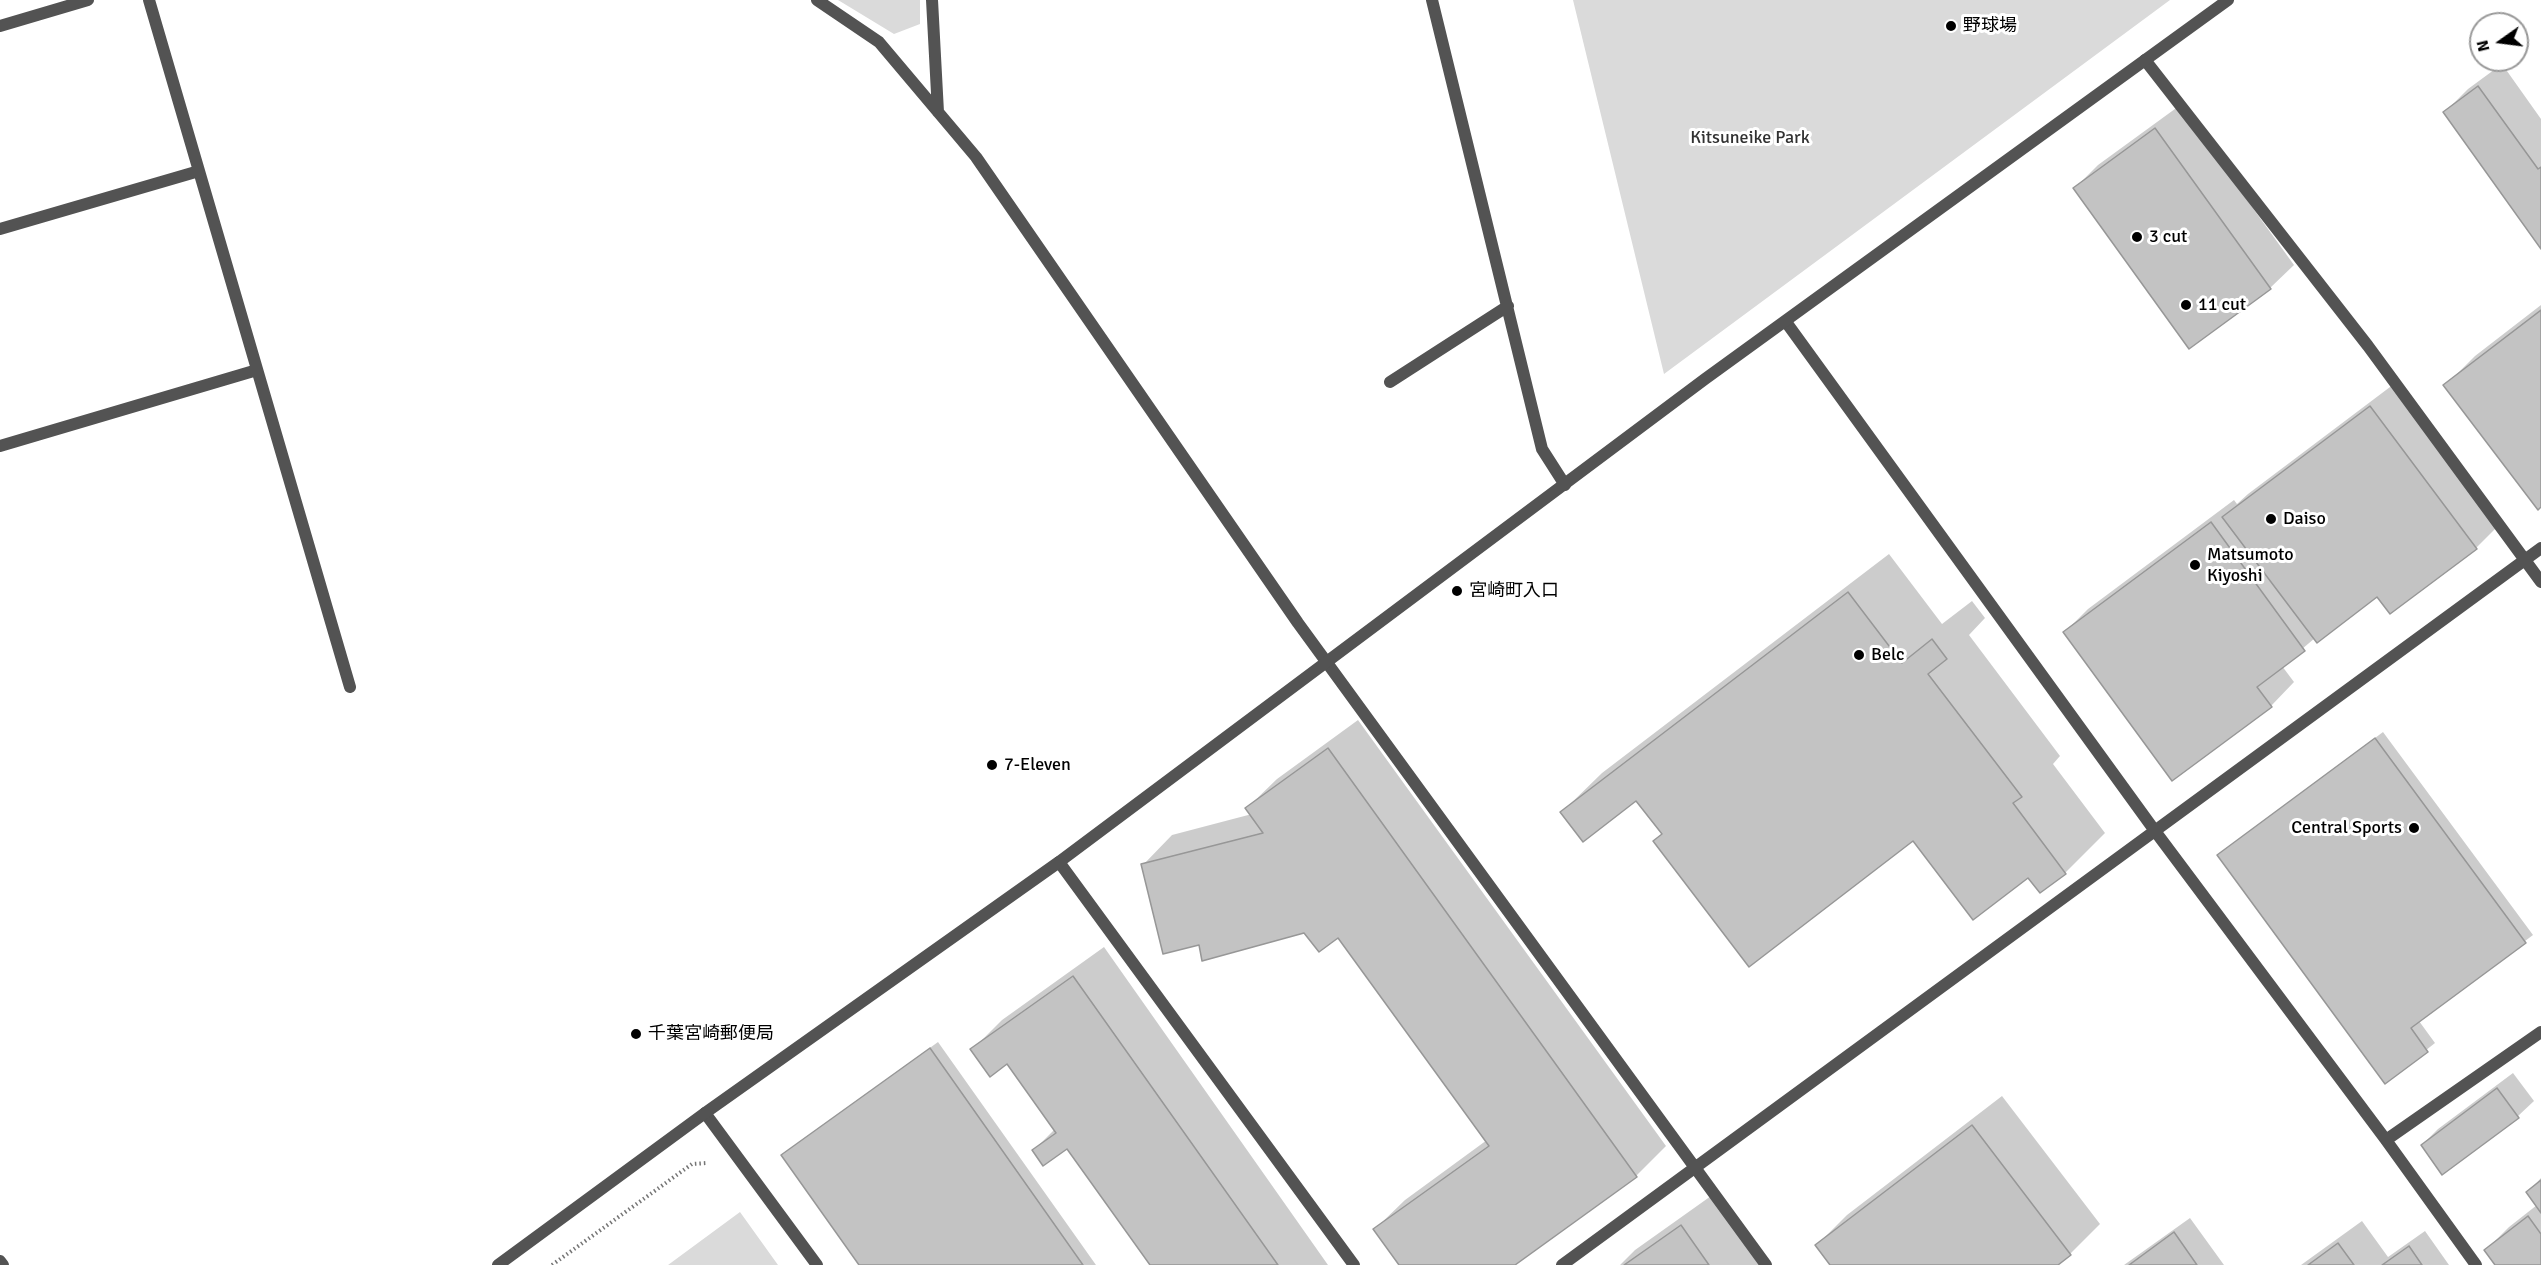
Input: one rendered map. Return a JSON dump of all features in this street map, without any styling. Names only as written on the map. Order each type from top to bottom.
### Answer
[{"type":"street","points":[[0,26],[88,0]]},
{"type":"street","points":[[149,0],[350,687]]},
{"type":"street","points":[[817,0],[879,42],[976,158],[1326,661],[1766,1265]]},
{"type":"street","points":[[932,0],[938,112]]},
{"type":"street","points":[[1432,0],[1542,449],[1564,484]]},
{"type":"street","points":[[498,1265],[705,1113],[1059,862],[1564,484],[2228,0]]},
{"type":"street","points":[[2145,60],[2368,346],[2541,582]]},
{"type":"street","points":[[0,229],[200,171]]},
{"type":"street","points":[[1390,382],[1508,306]]},
{"type":"street","points":[[1786,322],[2155,831],[2386,1140],[2476,1265]]},
{"type":"street","points":[[0,446],[257,370]]},
{"type":"street","points":[[1562,1265],[2541,548]]},
{"type":"street","points":[[1059,862],[1354,1265]]},
{"type":"street","points":[[2386,1140],[2541,1032]]},
{"type":"street","points":[[705,1113],[817,1265]]},
{"type":"path","points":[[552,1265],[692,1164],[708,1163]]},
{"type":"green space","points":[[838,0],[920,0],[920,24],[894,34]]},
{"type":"green space","name":"Kitsuneike Park","points":[[1573,0],[2170,0],[1664,374]]},
{"type":"green space","points":[[740,1212],[778,1265],[668,1265]]},
{"type":"building","points":[[2478,86],[2538,169],[2541,167],[2541,249],[2443,112]]},
{"type":"building","points":[[2155,128],[2271,289],[2189,349],[2073,188]]},
{"type":"building","points":[[2541,310],[2541,507],[2538,510],[2443,385]]},
{"type":"building","points":[[2370,406],[2477,549],[2390,614],[2377,597],[2317,643],[2222,517]]},
{"type":"building","points":[[2211,522],[2305,651],[2257,687],[2272,707],[2172,781],[2063,632]]},
{"type":"building","points":[[1848,592],[1902,663],[1932,639],[1947,659],[1928,674],[2022,797],[2013,803],[2066,874],[2040,893],[2028,878],[1973,920],[1913,841],[1749,967],[1653,841],[1662,834],[1636,801],[1583,842],[1560,812]]},
{"type":"building","points":[[2375,738],[2526,943],[2411,1028],[2428,1052],[2385,1084],[2217,855]]},
{"type":"building","points":[[1328,748],[1637,1177],[1515,1265],[1399,1265],[1373,1229],[1489,1146],[1338,938],[1319,952],[1304,933],[1202,961],[1199,945],[1163,954],[1141,864],[1263,833],[1245,808]]},
{"type":"building","points":[[1073,976],[1278,1265],[1150,1265],[1067,1149],[1043,1166],[1032,1150],[1056,1133],[1007,1064],[990,1077],[970,1049]]},
{"type":"building","points":[[930,1048],[1083,1265],[859,1265],[781,1155]]},
{"type":"building","points":[[2497,1088],[2519,1118],[2442,1175],[2421,1145]]},
{"type":"building","points":[[1972,1125],[2071,1255],[2058,1265],[1830,1265],[1815,1245]]},
{"type":"building","points":[[2541,1180],[2541,1213],[2526,1192]]},
{"type":"building","points":[[2528,1216],[2541,1234],[2541,1265],[2495,1265],[2484,1250]]},
{"type":"building","points":[[1681,1225],[1709,1265],[1624,1265]]},
{"type":"building","points":[[2174,1232],[2197,1265],[2129,1265]]},
{"type":"building","points":[[2338,1243],[2354,1265],[2308,1265]]},
{"type":"building","points":[[2409,1246],[2422,1265],[2382,1265]]},
{"type":"place","name":"野球場","points":[[1951,26]]},
{"type":"place","name":"3 cut","points":[[2137,237]]},
{"type":"place","name":"11 cut","points":[[2186,305]]},
{"type":"place","name":"Daiso","points":[[2271,519]]},
{"type":"place","name":"Matsumoto Kiyoshi","points":[[2195,565]]},
{"type":"place","name":"宮崎町入口","points":[[1457,591]]},
{"type":"place","name":"Belc","points":[[1859,655]]},
{"type":"place","name":"7-Eleven","points":[[992,765]]},
{"type":"place","name":"Central Sports","points":[[2414,828]]},
{"type":"place","name":"千葉宮崎郵便局","points":[[636,1034]]}]
